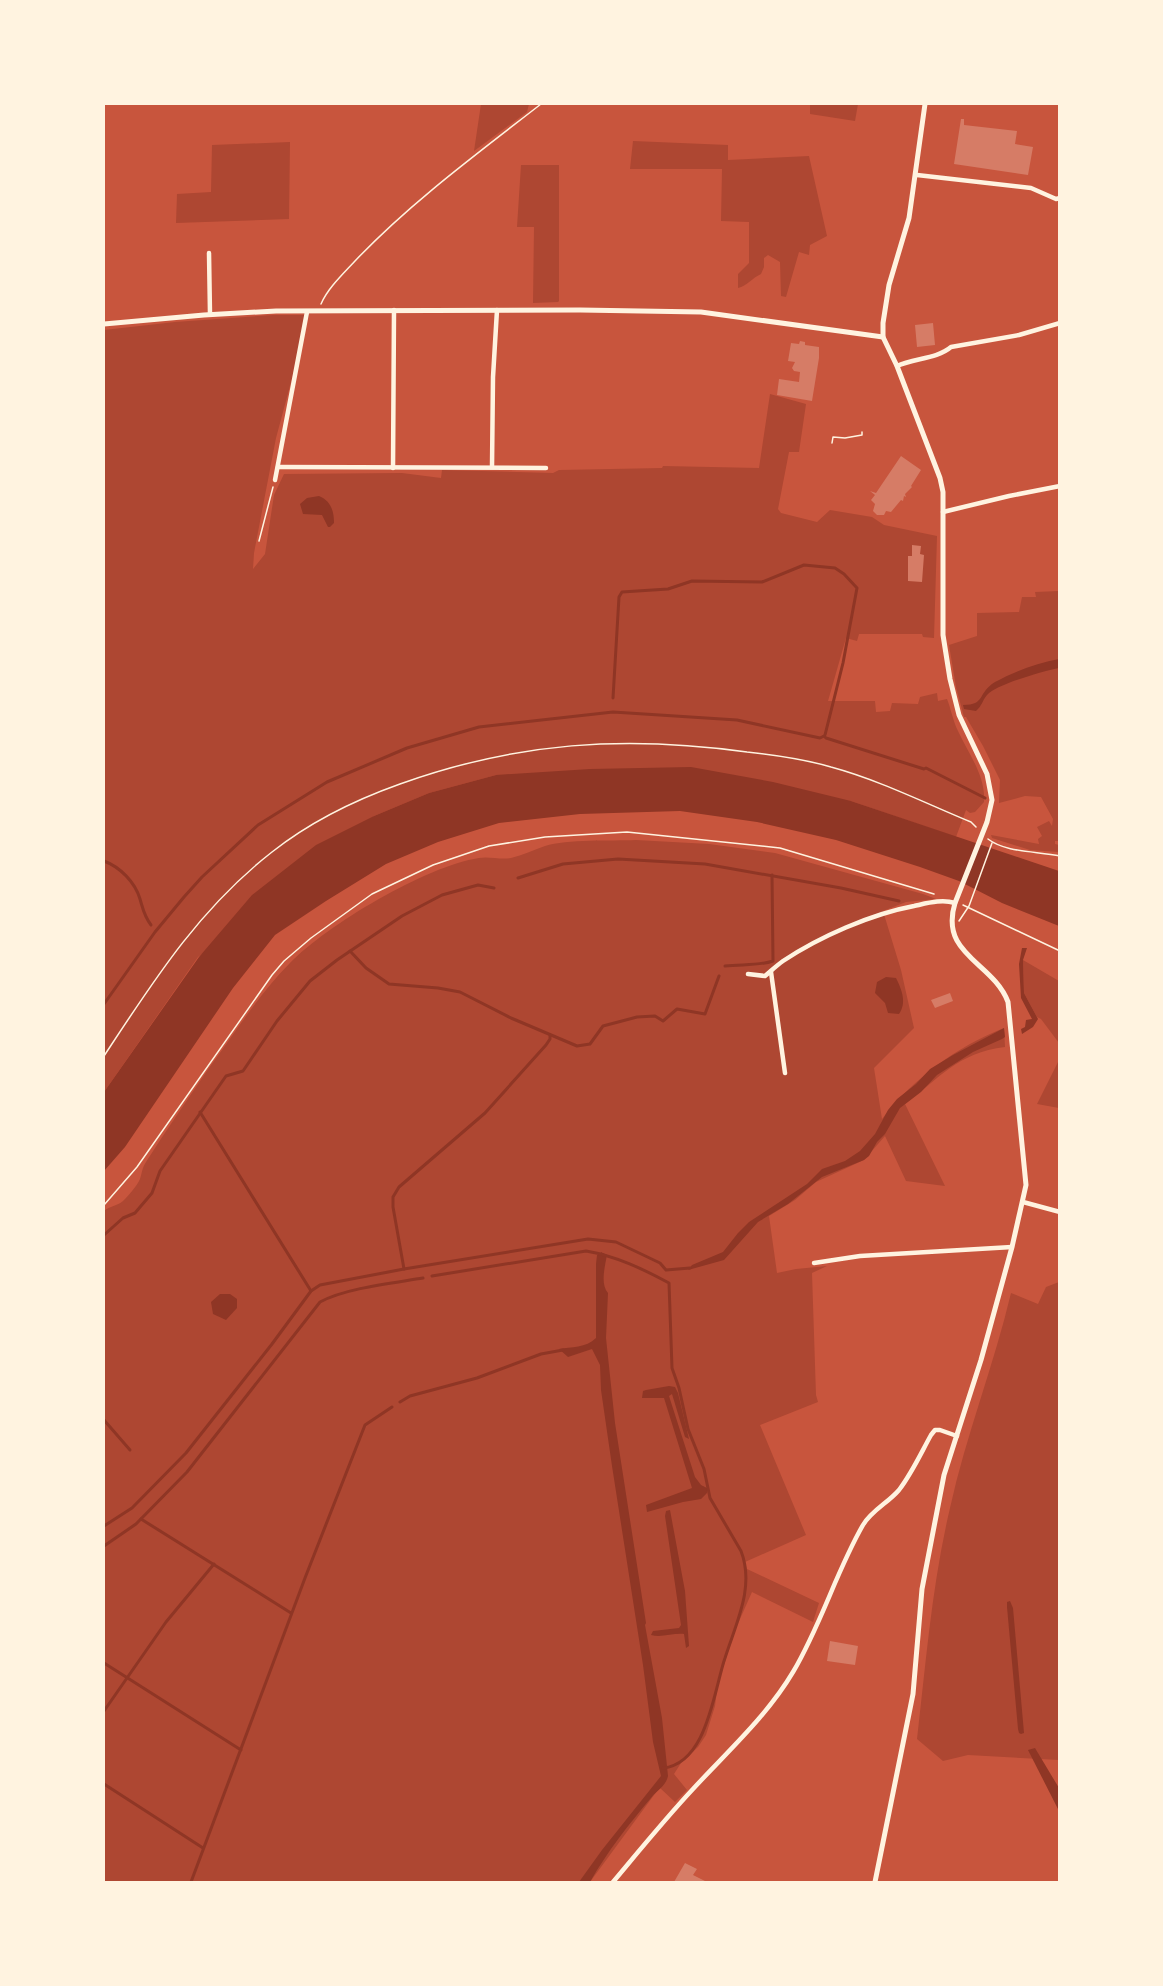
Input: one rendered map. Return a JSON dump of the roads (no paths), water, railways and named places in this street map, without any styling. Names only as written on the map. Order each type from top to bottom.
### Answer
[{"type":"street","points":[[875,1882],[913,1694],[922,1590],[944,1475],[981,1360],[1012,1247],[1026,1185],[1008,1002],[993,978],[958,944],[952,928],[952,913],[991,809],[992,792],[987,774],[959,715],[944,651],[943,492],[936,464],[883,337],[889,285],[909,218],[917,175],[926,104]]},
{"type":"street","points":[[917,175],[1031,188],[1056,199],[1059,198]]},
{"type":"street","points":[[209,253],[210,314]]},
{"type":"street","points":[[393,468],[394,310]]},
{"type":"street","points":[[492,467],[493,377],[497,310]]},
{"type":"street","points":[[104,324],[210,314],[276,311],[701,312],[883,337]]},
{"type":"street","points":[[275,480],[307,312]]},
{"type":"street","points":[[897,366],[944,353],[951,347],[1019,335],[1059,323]]},
{"type":"street","points":[[278,467],[546,468]]},
{"type":"street","points":[[943,512],[1059,486]]},
{"type":"street","points":[[748,974],[765,976],[782,962],[818,942],[874,916],[946,900],[955,903]]},
{"type":"street","points":[[771,972],[785,1073]]},
{"type":"street","points":[[1023,1202],[1059,1212]]},
{"type":"street","points":[[814,1263],[861,1256],[1012,1247]]},
{"type":"street","points":[[614,1882],[677,1806],[761,1715],[792,1674],[817,1628],[839,1574],[868,1517],[898,1490],[934,1430],[957,1436]]},
{"type":"waterway","points":[[613,698],[619,597],[622,592],[668,589],[692,581],[762,582],[804,565],[835,568],[857,588],[843,663],[825,735]]},
{"type":"waterway","points":[[104,1004],[155,932],[184,897],[258,825],[327,782],[407,748],[479,727],[613,712],[737,720],[820,738],[824,736],[926,768],[985,798]]},
{"type":"waterway","points":[[518,878],[563,864],[618,859],[705,864],[841,888],[899,901]]},
{"type":"waterway","points":[[104,861],[116,867],[131,881],[151,925]]},
{"type":"waterway","points":[[725,966],[773,961],[772,875]]},
{"type":"waterway","points":[[104,1235],[123,1218],[135,1213],[152,1193],[160,1171],[226,1076],[243,1071],[277,1021],[310,981],[402,916],[442,895],[478,885],[494,888]]},
{"type":"waterway","points":[[350,951],[366,968],[389,984],[460,992],[511,1018],[577,1046],[590,1044],[603,1026],[637,1017],[655,1016],[663,1021],[677,1009],[705,1014],[719,976]]},
{"type":"waterway","points":[[404,1269],[393,1207],[393,1197],[399,1187],[485,1113],[546,1045],[550,1035]]},
{"type":"waterway","points":[[200,1112],[311,1291]]},
{"type":"waterway","points":[[104,1526],[132,1508],[186,1453],[311,1291],[320,1285],[588,1239],[616,1242],[660,1263],[666,1270],[690,1268]]},
{"type":"waterway","points":[[432,1276],[586,1251],[629,1264],[669,1283],[672,1368],[688,1429],[704,1469],[710,1498],[741,1551],[746,1578],[739,1618],[706,1724],[690,1754],[678,1763],[663,1768]]},
{"type":"waterway","points":[[104,1546],[136,1524],[187,1472],[320,1302],[343,1293],[423,1278]]},
{"type":"waterway","points":[[400,1402],[410,1396],[477,1378],[541,1354],[563,1350]]},
{"type":"waterway","points":[[191,1882],[365,1425],[392,1407]]},
{"type":"waterway","points":[[104,1420],[130,1450]]},
{"type":"waterway","points":[[141,1519],[291,1613]]},
{"type":"waterway","points":[[104,1711],[166,1622],[214,1564]]},
{"type":"waterway","points":[[104,1663],[241,1750]]},
{"type":"waterway","points":[[104,1784],[203,1848]]}]
